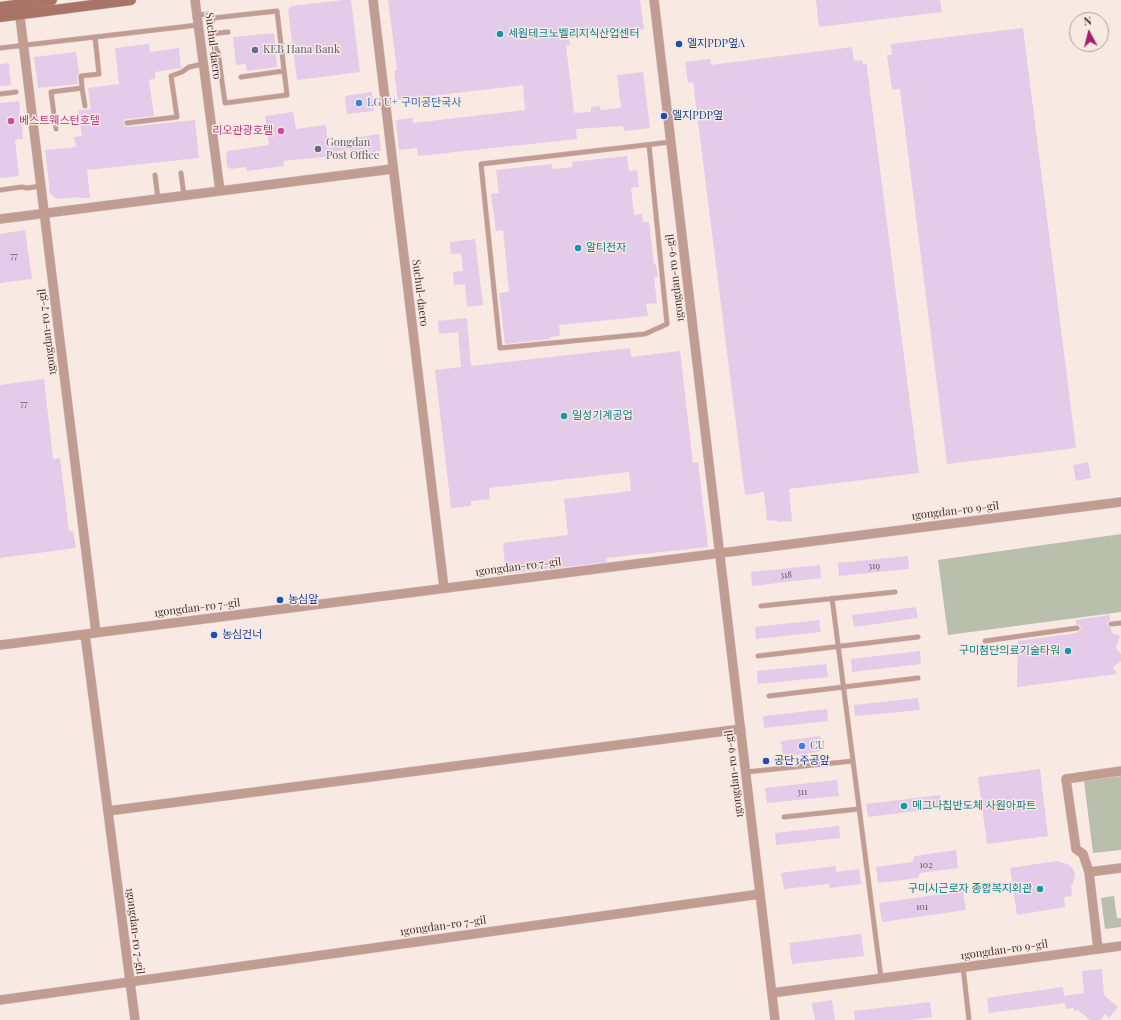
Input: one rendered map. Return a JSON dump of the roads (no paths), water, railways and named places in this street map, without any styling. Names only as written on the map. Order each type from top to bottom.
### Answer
[{"type":"main road","points":[[0,17],[19,6],[52,0]]},
{"type":"main road","points":[[0,7],[131,0]]},
{"type":"street","name":"Suchul-daero","points":[[195,0],[220,191]]},
{"type":"street","name":"Suchul-daero","points":[[372,0],[444,588]]},
{"type":"street","name":"1gongdan-ro 9-gil","points":[[654,0],[775,1020]]},
{"type":"street","name":"1gongdan-ro 7-gil","points":[[19,6],[96,633],[720,553]]},
{"type":"street","points":[[0,219],[392,169]]},
{"type":"street","name":"1gongdan-ro 9-gil","points":[[720,553],[1121,502]]},
{"type":"street","points":[[0,645],[96,633]]},
{"type":"street","name":"1gongdan-ro 7-gil","points":[[85,634],[135,1020]]},
{"type":"street","points":[[108,811],[741,729]]},
{"type":"street","points":[[1098,950],[1089,872],[1083,854],[1076,849],[1066,779],[1121,772]]},
{"type":"street","points":[[1089,872],[1121,868]]},
{"type":"street","name":"1gongdan-ro 7-gil","points":[[130,982],[760,894]]},
{"type":"street","name":"1gongdan-ro 9-gil","points":[[772,993],[1121,946]]},
{"type":"street","points":[[0,1000],[130,982]]},
{"type":"lane","points":[[0,48],[95,37],[198,20],[208,14],[213,18],[277,10],[287,95],[225,103],[218,52],[212,42],[211,26],[213,18]]},
{"type":"lane","points":[[211,34],[228,32]]},
{"type":"lane","points":[[85,106],[81,76],[99,74],[95,37]]},
{"type":"lane","points":[[127,123],[177,117],[171,76],[182,72],[189,67],[204,64]]},
{"type":"lane","points":[[241,77],[284,71]]},
{"type":"lane","points":[[56,129],[51,92],[82,88]]},
{"type":"lane","points":[[0,94],[16,92]]},
{"type":"lane","points":[[649,145],[667,324],[645,334],[500,348],[481,164],[671,142]]},
{"type":"lane","points":[[181,173],[184,196]]},
{"type":"lane","points":[[155,175],[158,199]]},
{"type":"lane","points":[[0,190],[41,186]]},
{"type":"lane","points":[[761,606],[895,592]]},
{"type":"lane","points":[[832,598],[881,978]]},
{"type":"lane","points":[[1111,624],[1121,623]]},
{"type":"lane","points":[[985,640],[1077,628]]},
{"type":"lane","points":[[758,656],[918,637]]},
{"type":"lane","points":[[769,696],[918,678]]},
{"type":"lane","points":[[746,772],[853,761]]},
{"type":"lane","points":[[784,817],[859,809]]},
{"type":"lane","points":[[963,968],[969,1020]]},
{"type":"place","name":"세원테크노벨리지식산업센터","points":[[500,34]]},
{"type":"place","name":"엘지PDP옆A","points":[[679,44]]},
{"type":"place","name":"KEB Hana Bank","points":[[255,50]]},
{"type":"place","name":"LG U+ 구미공단국사","points":[[359,103]]},
{"type":"place","name":"엘지PDP옆","points":[[664,116]]},
{"type":"place","name":"베스트웨스턴호텔","points":[[11,121]]},
{"type":"place","name":"리오관광호텔","points":[[281,131]]},
{"type":"place","name":"Gongdan Post Office","points":[[318,149]]},
{"type":"place","name":"알티전자","points":[[578,248]]},
{"type":"place","name":"일성기계공업","points":[[564,416]]},
{"type":"place","name":"농심앞","points":[[280,600]]},
{"type":"place","name":"농심건너","points":[[214,635]]},
{"type":"place","name":"구미첨단의료기술타워","points":[[1068,651]]},
{"type":"place","name":"CU","points":[[802,746]]},
{"type":"place","name":"공단3주공앞","points":[[766,761]]},
{"type":"place","name":"메그나칩반도체 사원아파트","points":[[904,806]]},
{"type":"place","name":"구미시근로자 종합복지회관","points":[[1040,889]]}]
